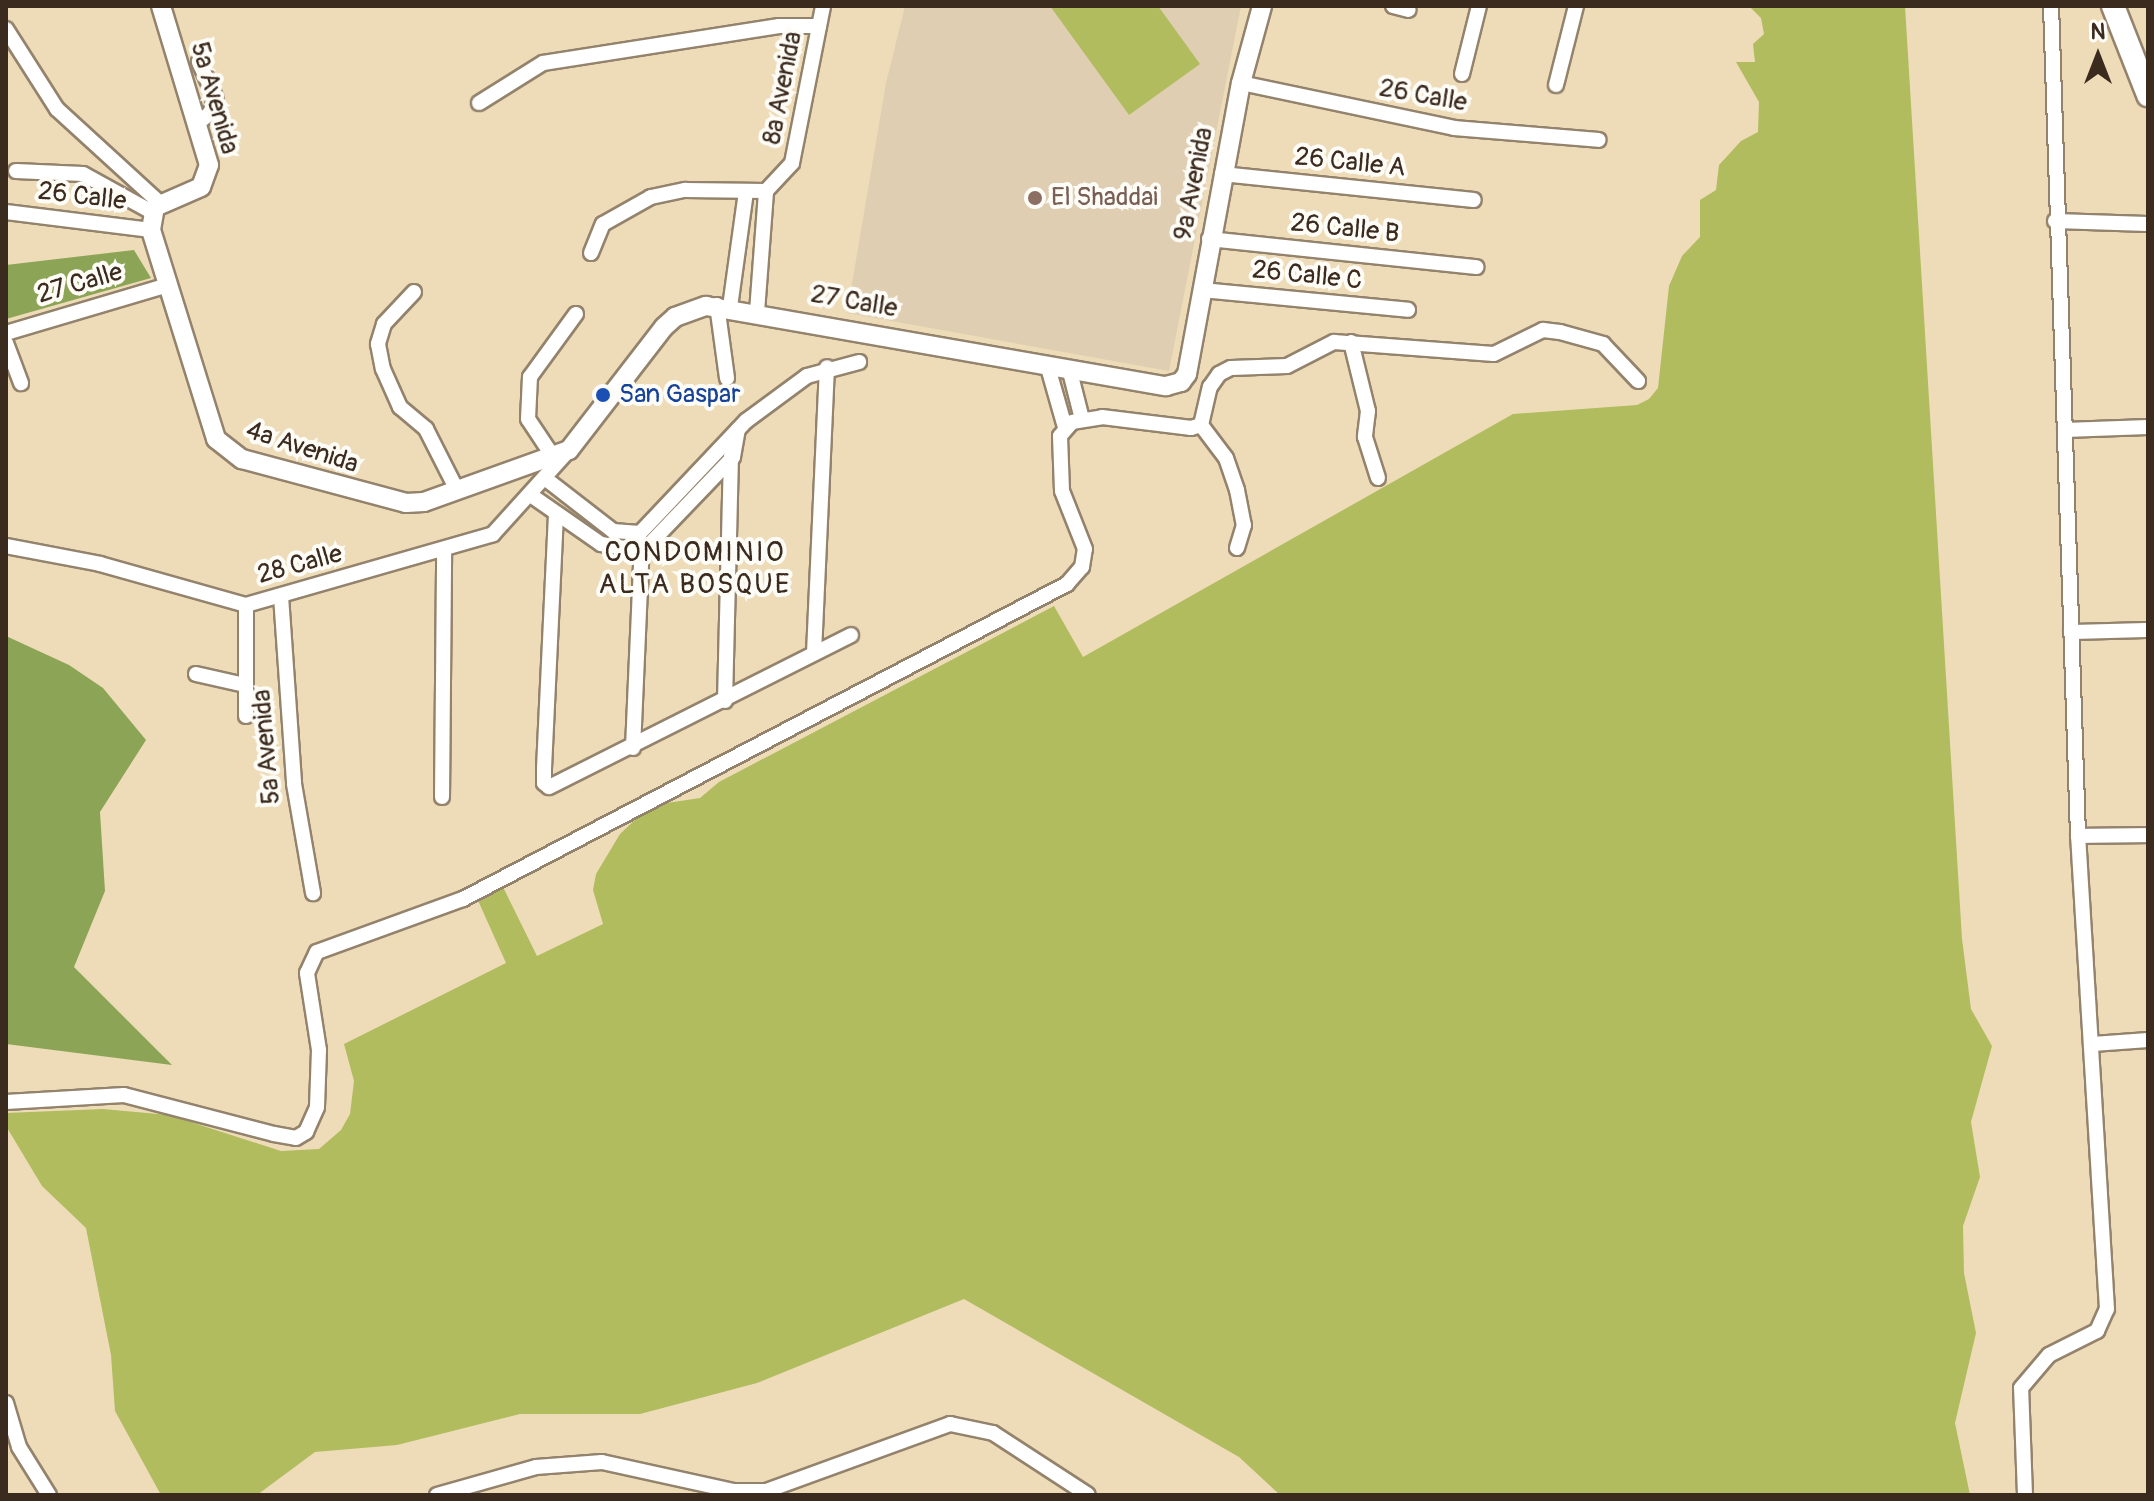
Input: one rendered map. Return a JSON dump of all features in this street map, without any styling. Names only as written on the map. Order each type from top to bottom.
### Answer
[{"type":"main road","points":[[2113,6],[2145,84]]},
{"type":"street","name":"5a Avenida","points":[[154,215],[201,187],[209,174],[161,6]]},
{"type":"street","name":"8a Avenida","points":[[766,191],[792,163],[823,6]]},
{"type":"street","name":"9a Avenida","points":[[1187,374],[1222,174],[1241,83],[1262,6]]},
{"type":"street","points":[[1393,6],[1409,10]]},
{"type":"street","points":[[1462,74],[1479,6]]},
{"type":"street","points":[[1556,85],[1576,6]]},
{"type":"street","points":[[2025,1495],[2021,1388],[2049,1355],[2097,1331],[2107,1309],[2078,836],[2055,221],[2051,6]]},
{"type":"street","points":[[479,103],[543,63],[779,26],[819,26]]},
{"type":"street","points":[[6,29],[57,109],[154,215]]},
{"type":"street","points":[[197,124],[210,113],[216,99],[199,62]]},
{"type":"street","name":"26 Calle","points":[[1241,83],[1454,128],[1599,140]]},
{"type":"street","points":[[16,171],[83,174],[154,215]]},
{"type":"street","name":"26 Calle A","points":[[1222,174],[1474,200]]},
{"type":"street","points":[[591,253],[603,224],[651,197],[685,190],[766,191],[757,312]]},
{"type":"street","points":[[727,378],[723,306],[746,191]]},
{"type":"street","name":"26 Calle","points":[[6,212],[154,215]]},
{"type":"street","name":"4a Avenida","points":[[154,215],[168,285],[216,439],[228,452],[393,502],[424,502],[560,452]]},
{"type":"street","points":[[2055,221],[2148,224]]},
{"type":"street","name":"26 Calle B","points":[[1209,239],[1477,267]]},
{"type":"street","name":"27 Calle","points":[[6,333],[168,285]]},
{"type":"street","name":"26 Calle C","points":[[1202,290],[1408,310]]},
{"type":"street","points":[[414,292],[384,324],[378,344],[383,369],[400,407],[426,429],[457,490]]},
{"type":"street","name":"27 Calle","points":[[560,452],[675,317],[723,306],[1166,386],[1187,374]]},
{"type":"street","points":[[560,452],[528,419],[530,377],[576,314]]},
{"type":"street","points":[[1201,425],[1210,387],[1219,374],[1246,366],[1287,366],[1320,346],[1351,342],[1494,354],[1543,330],[1560,332],[1603,344],[1638,381]]},
{"type":"street","points":[[1351,342],[1368,411],[1365,437],[1378,478]]},
{"type":"street","points":[[8,352],[21,383]]},
{"type":"street","points":[[640,533],[719,444],[738,429],[827,367],[859,362]]},
{"type":"street","points":[[6,1102],[124,1095],[274,1134],[296,1138],[306,1132],[317,1107],[319,1050],[307,973],[317,952],[463,899],[1067,584],[1082,567],[1085,549],[1064,503],[1060,445],[1065,427],[1047,364]]},
{"type":"street","points":[[814,653],[827,367]]},
{"type":"street","points":[[1069,368],[1082,419]]},
{"type":"street","points":[[1065,427],[1082,419],[1201,425],[1226,458],[1237,490],[1244,525],[1237,548]]},
{"type":"street","points":[[2065,430],[2148,427]]},
{"type":"street","points":[[725,701],[733,457],[738,429]]},
{"type":"street","points":[[719,444],[733,457]]},
{"type":"street","name":"28 Calle","points":[[6,546],[100,564],[246,605],[493,534],[546,479],[560,452]]},
{"type":"street","points":[[532,496],[612,549],[643,551],[733,457]]},
{"type":"street","points":[[546,479],[613,531],[640,533]]},
{"type":"street","points":[[556,514],[544,783],[557,786],[851,635]]},
{"type":"street","points":[[633,748],[643,551],[640,533]]},
{"type":"street","points":[[442,797],[444,550]]},
{"type":"street","name":"5a Avenida","points":[[281,596],[294,784],[313,893]]},
{"type":"street","points":[[246,605],[246,716]]},
{"type":"street","points":[[2071,632],[2148,630]]},
{"type":"street","points":[[196,674],[245,685]]},
{"type":"street","points":[[2078,836],[2148,835]]},
{"type":"street","points":[[2093,1044],[2148,1040]]},
{"type":"street","points":[[6,1403],[19,1447],[49,1495]]},
{"type":"street","points":[[437,1495],[536,1467],[602,1462],[734,1491],[766,1491],[950,1424],[993,1433],[1088,1495]]},
{"type":"shaded area","name":"El Shaddai","points":[[905,6],[1241,6],[1169,371],[847,313],[886,83]]},
{"type":"green space","points":[[1050,6],[1158,6],[1200,64],[1129,115]]},
{"type":"green space","points":[[1749,6],[1905,6],[1962,939],[1971,1009],[1992,1046],[1971,1122],[1980,1177],[1963,1226],[1964,1273],[1976,1333],[1955,1423],[1970,1495],[1280,1495],[1239,1457],[964,1299],[757,1383],[640,1414],[520,1414],[397,1445],[315,1452],[257,1495],[161,1495],[115,1411],[111,1355],[86,1228],[42,1186],[6,1126],[6,1113],[103,1109],[169,1115],[281,1151],[319,1149],[341,1130],[350,1114],[354,1081],[344,1044],[506,963],[476,896],[502,885],[537,956],[603,924],[593,890],[596,874],[620,834],[637,818],[660,804],[700,798],[719,782],[1054,606],[1083,657],[1513,414],[1637,405],[1649,399],[1658,388],[1669,286],[1682,256],[1700,237],[1700,200],[1716,190],[1719,165],[1741,141],[1758,132],[1759,102],[1736,62],[1755,62],[1753,44],[1764,34],[1761,18]]},
{"type":"green space","points":[[134,250],[151,278],[6,319],[6,265]]},
{"type":"green space","points":[[6,636],[69,665],[103,688],[146,740],[100,812],[105,891],[74,967],[172,1065],[6,1044]]},
{"type":"place","name":"El Shaddai","points":[[1035,198]]},
{"type":"place","name":"San Gaspar","points":[[603,395]]},
{"type":"district","name":"CONDOMINIO ALTA BOSQUE","points":[[695,569]]}]
